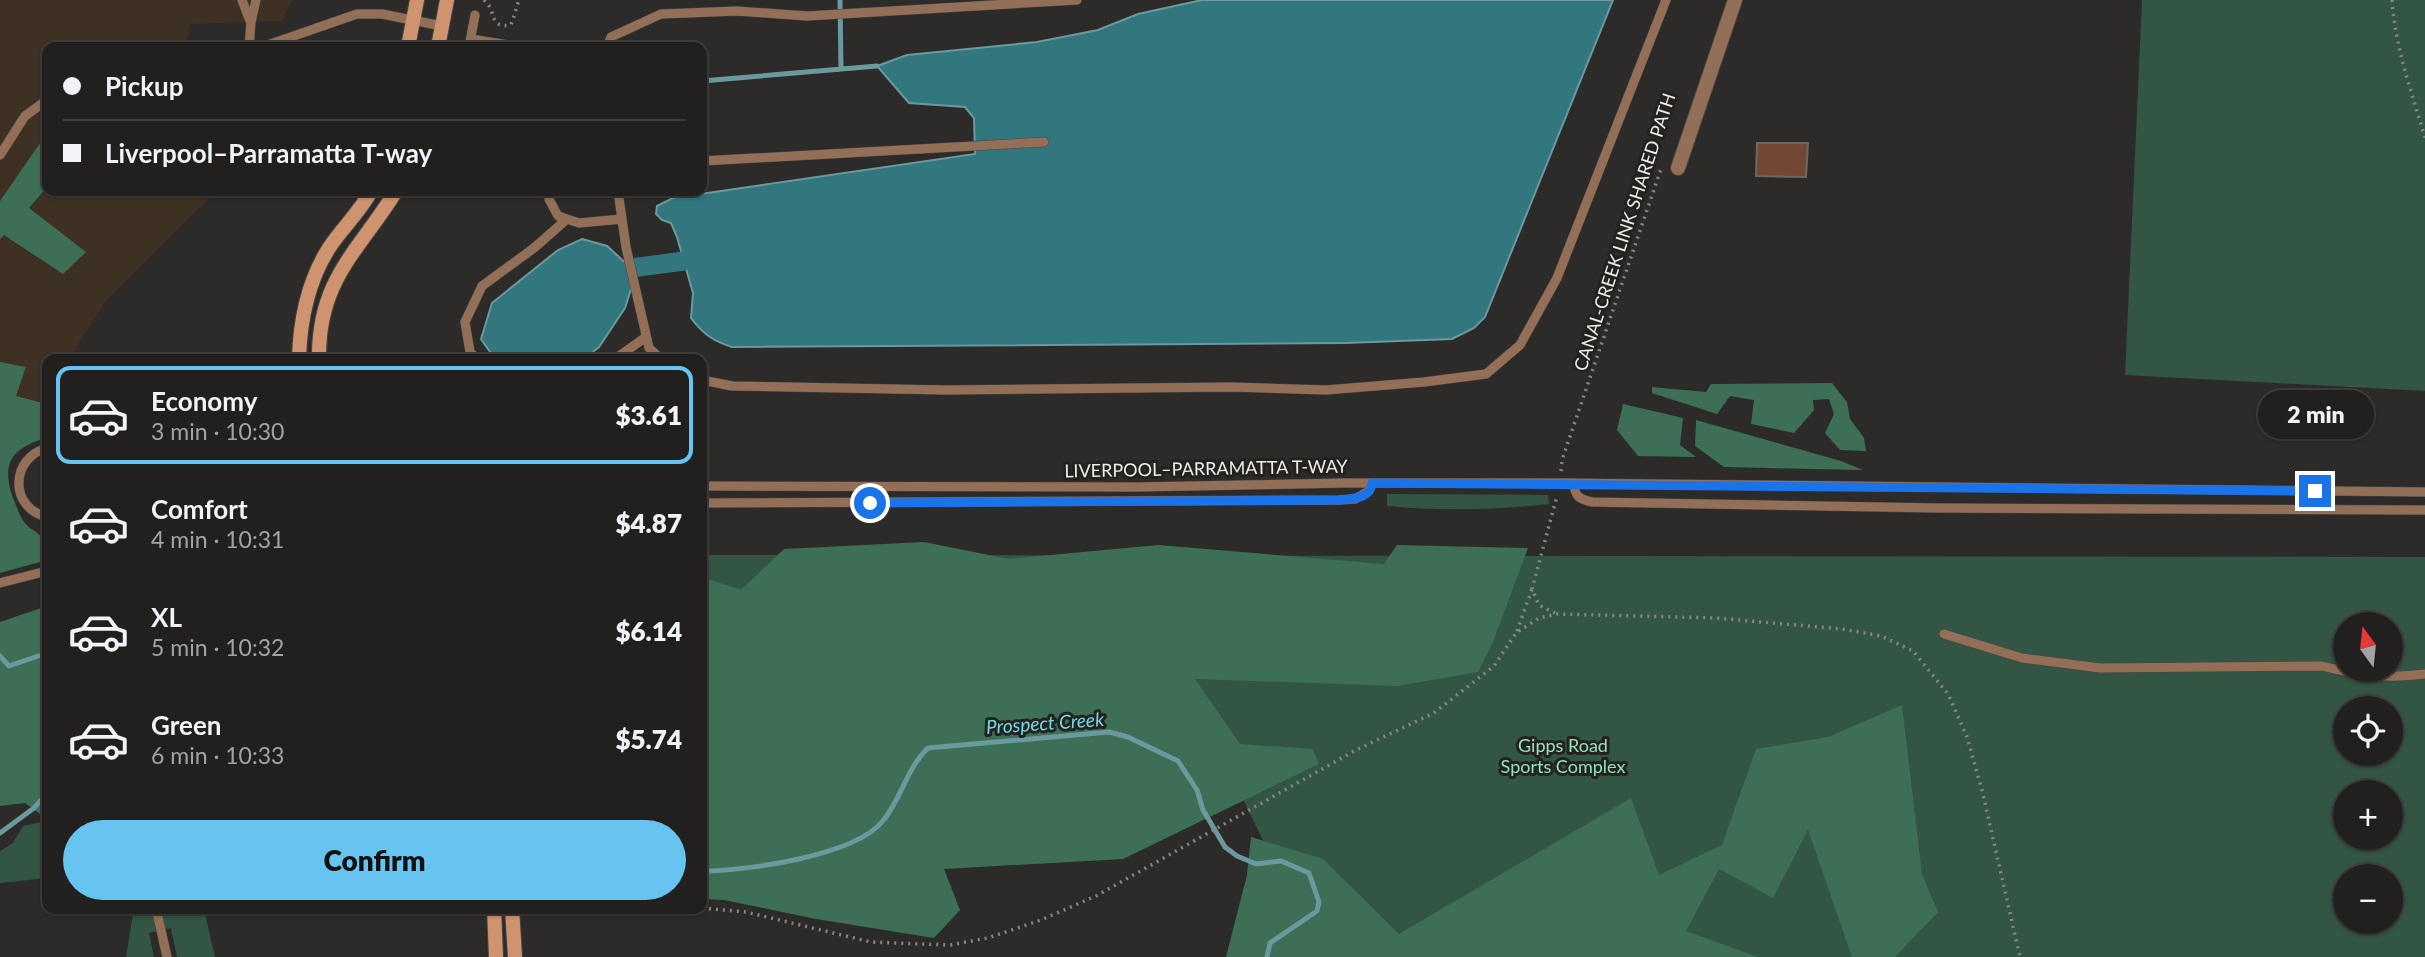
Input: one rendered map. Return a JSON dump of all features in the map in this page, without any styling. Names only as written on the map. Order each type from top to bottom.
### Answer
[{"type":"main road","points":[[409,42],[417,0]]},
{"type":"main road","points":[[439,42],[447,0]]},
{"type":"main road","points":[[300,354],[304,312],[317,270],[328,249],[367,196]]},
{"type":"main road","points":[[320,354],[320,335],[330,293],[345,261],[392,196]]},
{"type":"main road","points":[[494,914],[496,957]]},
{"type":"main road","points":[[515,957],[519,914]]},
{"type":"street","points":[[1678,168],[1735,0]]},
{"type":"lane","points":[[242,0],[251,22]]},
{"type":"lane","points":[[249,42],[256,0]]},
{"type":"lane","points":[[609,42],[611,37],[660,14],[737,11],[807,16],[1077,0]]},
{"type":"lane","points":[[707,381],[732,386],[918,390],[1231,387],[1326,390],[1486,374],[1520,345],[1558,278],[1666,0]]},
{"type":"lane","points":[[276,42],[357,14],[382,14],[442,26]]},
{"type":"lane","points":[[470,42],[475,15]]},
{"type":"lane","points":[[0,155],[25,116],[42,104]]},
{"type":"lane","points":[[707,161],[1044,142]]},
{"type":"lane","points":[[549,196],[558,216],[579,223],[622,219]]},
{"type":"lane","points":[[619,196],[626,247],[646,337],[649,348],[656,354]]},
{"type":"lane","points":[[472,354],[465,322],[482,286],[534,248],[567,219]]},
{"type":"lane","points":[[622,354],[646,337]]},
{"type":"lane","points":[[42,450],[26,461],[18,479],[22,499],[42,520]]},
{"type":"lane","points":[[707,503],[1339,500],[1360,498],[1369,491],[1372,483]]},
{"type":"lane","name":"LIVERPOOL–PARRAMATTA T-WAY","points":[[707,486],[1136,487],[1372,483],[2425,492]]},
{"type":"lane","points":[[1574,484],[1577,498],[1592,502],[1936,508],[2425,510]]},
{"type":"lane","points":[[33,511],[42,515]]},
{"type":"lane","points":[[0,583],[42,572]]},
{"type":"lane","points":[[1944,634],[2022,658],[2100,668],[2322,666],[2357,675],[2401,678],[2425,674]]},
{"type":"lane","points":[[157,914],[167,957]]},
{"type":"path","points":[[484,0],[490,5],[492,19],[496,24],[508,26],[519,0]]},
{"type":"path","points":[[2392,0],[2393,24],[2425,138]]},
{"type":"path","name":"CANAL-CREEK LINK SHARED PATH","points":[[1560,473],[1562,460],[1662,166]]},
{"type":"path","points":[[707,908],[746,912],[871,942],[950,945],[988,938],[1041,920],[1096,896],[1356,750],[1434,713],[1494,666],[1516,633],[1532,589],[1558,493]]},
{"type":"path","points":[[1532,589],[1539,605],[1557,614]]},
{"type":"path","points":[[1516,633],[1539,618],[1557,614],[1716,618],[1842,629],[1881,636],[1913,650],[1948,694],[1967,737],[1982,790],[2020,957]]},
{"type":"shaded area","points":[[0,0],[292,0],[282,21],[190,24],[186,42],[42,42],[42,196],[211,196],[106,301],[72,354],[42,354],[42,403],[15,396],[26,368],[0,362]]},
{"type":"green space","points":[[2142,0],[2425,0],[2425,391],[2125,375]]},
{"type":"green space","points":[[42,140],[42,193],[29,208],[86,252],[63,274],[4,235],[0,239],[0,201]]},
{"type":"green space","points":[[0,362],[26,367],[16,396],[42,403],[42,440],[16,453],[11,460],[8,479],[22,519],[42,538],[42,561],[0,573]]},
{"type":"green space","points":[[1832,383],[1847,402],[1850,419],[1864,438],[1866,451],[1840,450],[1825,433],[1834,414],[1829,399],[1813,400],[1814,410],[1794,433],[1751,424],[1754,400],[1730,396],[1717,414],[1652,393],[1652,387],[1706,392],[1711,384]]},
{"type":"green space","points":[[1623,404],[1683,418],[1680,445],[1696,457],[1638,456],[1617,430]]},
{"type":"green space","points":[[1696,420],[1841,461],[1863,470],[1724,467],[1695,446]]},
{"type":"green space","points":[[1387,494],[1548,495],[1549,504],[1508,508],[1407,508],[1387,506]]},
{"type":"green space","points":[[924,542],[1009,559],[1158,545],[1384,564],[1397,545],[1528,548],[1493,642],[1478,672],[1397,686],[1195,679],[1240,744],[1313,749],[1319,764],[1123,859],[944,869],[960,910],[934,938],[816,919],[724,900],[707,899],[707,579],[741,590],[784,549]]},
{"type":"green space","name":"Gipps Road Sports Complex","points":[[707,555],[2425,557],[2425,957],[1324,957],[1302,920],[1235,783],[707,836]]},
{"type":"green space","points":[[42,608],[42,815],[25,803],[0,806],[0,622]]},
{"type":"green space","points":[[1902,705],[1922,874],[1938,912],[1895,957],[1852,957],[1808,830],[1773,898],[1719,869],[1686,931],[1758,957],[1226,957],[1247,875],[1251,837],[1323,859],[1399,934],[1631,798],[1659,875],[1722,845],[1756,749],[1828,737]]},
{"type":"green space","points":[[42,822],[42,879],[0,883],[0,851],[13,843],[23,826]]},
{"type":"green space","points":[[133,914],[205,914],[215,957],[177,957],[171,928],[149,933],[154,957],[126,957]]},
{"type":"water","points":[[1202,0],[1613,0],[1485,317],[1474,328],[1452,339],[1345,343],[732,347],[709,336],[691,318],[693,293],[677,237],[671,223],[656,214],[657,206],[673,198],[707,196],[707,193],[975,154],[974,118],[965,107],[909,103],[877,66],[907,55],[1037,42],[1098,30],[1138,14]]},
{"type":"water","points":[[582,239],[607,246],[631,268],[631,289],[625,308],[599,347],[590,354],[492,354],[481,339],[492,303],[558,250]]},
{"type":"building","points":[[1757,143],[1808,143],[1806,177],[1756,176]]},
{"type":"waterway","points":[[840,0],[841,69]]},
{"type":"waterway","points":[[707,81],[877,66]]},
{"type":"waterway","points":[[631,268],[684,261]]},
{"type":"waterway","name":"Prospect Creek","points":[[0,656],[9,666],[42,655]]},
{"type":"waterway","name":"Prospect Creek","points":[[707,871],[745,868],[798,859],[848,844],[868,834],[889,813],[914,765],[928,748],[1109,732],[1128,737],[1178,761],[1197,790],[1203,810],[1225,847],[1237,856],[1256,864],[1281,861],[1309,873],[1319,902],[1317,911],[1270,943],[1267,957]]},
{"type":"waterway","points":[[0,833],[42,799]]},
{"type":"route","points":[[870,503],[1339,500],[1360,498],[1369,491],[1372,483],[2315,491]]}]
